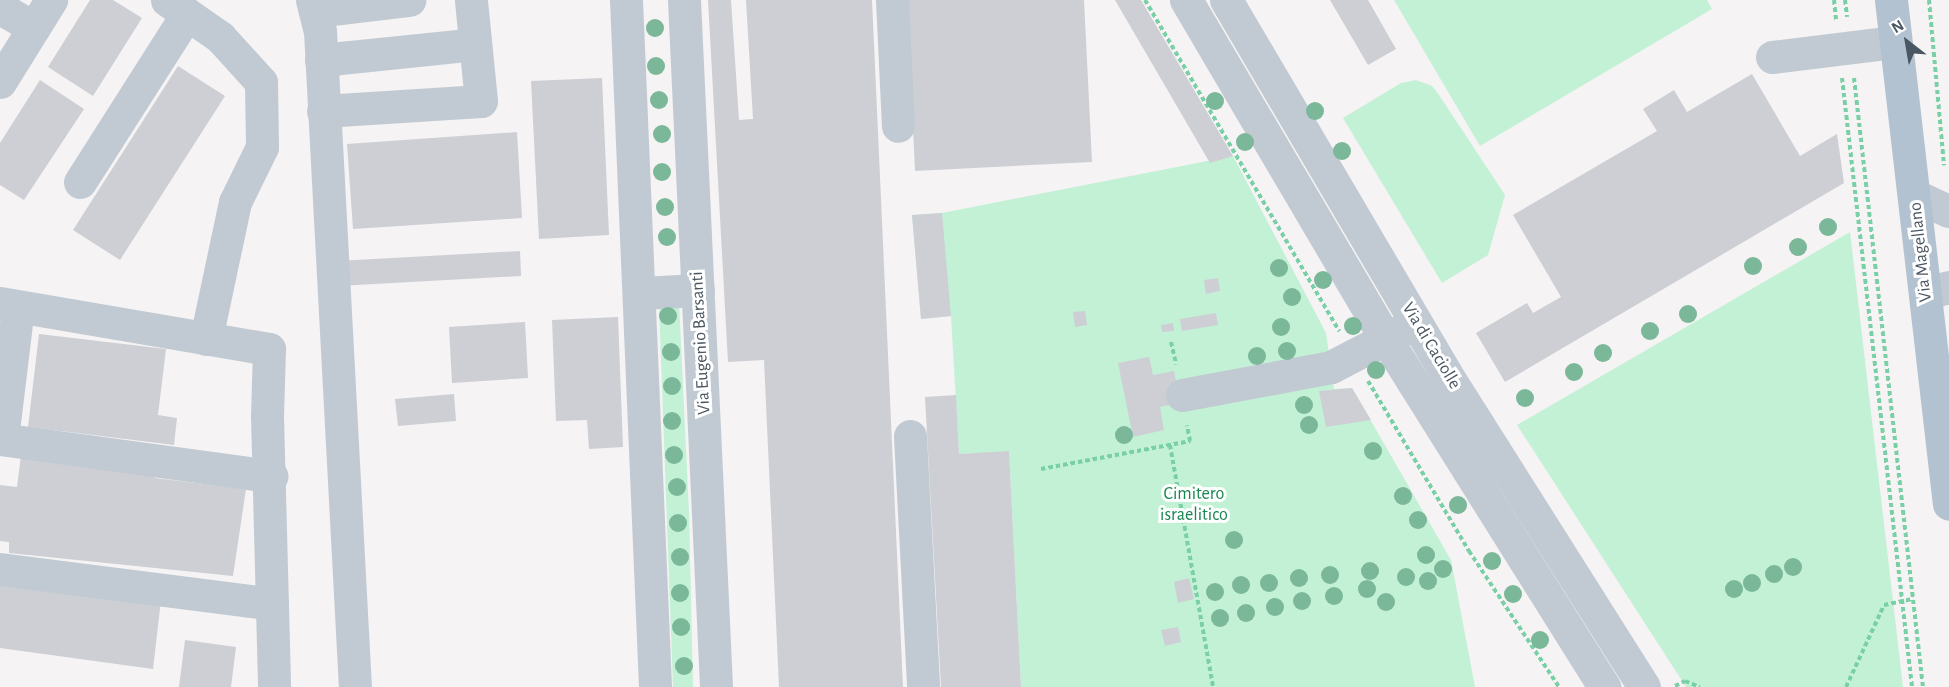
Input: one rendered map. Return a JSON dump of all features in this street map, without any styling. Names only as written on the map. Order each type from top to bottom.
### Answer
[{"type":"main road","name":"Via Magellano","points":[[1891,0],[1914,195],[1937,290],[1949,504]]},
{"type":"street","points":[[0,82],[51,0]]},
{"type":"street","points":[[355,687],[321,60],[314,6],[409,0]]},
{"type":"street","points":[[323,111],[481,101],[471,0]]},
{"type":"street","points":[[626,0],[656,687]]},
{"type":"street","name":"Via Eugenio Barsanti","points":[[684,0],[716,687]]},
{"type":"street","points":[[892,0],[898,126]]},
{"type":"street","name":"Via di Caciolle","points":[[1226,0],[1416,322],[1660,686]]},
{"type":"street","name":"Via di Caciolle","points":[[1196,4],[1386,339],[1604,687]]},
{"type":"street","points":[[80,182],[177,7],[220,37],[261,82],[262,147],[235,201],[206,339]]},
{"type":"street","points":[[0,8],[34,28]]},
{"type":"street","points":[[1772,57],[1846,61],[1895,42]]},
{"type":"street","points":[[321,60],[475,44]]},
{"type":"street","points":[[1914,195],[1949,211]]},
{"type":"street","points":[[640,293],[698,290]]},
{"type":"street","points":[[271,476],[1,439],[9,305],[269,349],[267,416],[271,476],[274,687]]},
{"type":"street","points":[[1182,395],[1331,367],[1416,322]]},
{"type":"street","points":[[910,436],[923,687]]},
{"type":"street","points":[[0,569],[272,604]]},
{"type":"path","points":[[1834,0],[1846,61],[1923,687]]},
{"type":"path","points":[[1929,0],[1944,172]]},
{"type":"path","points":[[1846,61],[1900,601],[1912,687]]},
{"type":"path","points":[[1041,469],[1190,441],[1171,342]]},
{"type":"path","points":[[1170,445],[1213,687]]},
{"type":"path","points":[[1846,687],[1884,605],[1913,599]]},
{"type":"path","points":[[1660,686],[1685,681],[1700,687]]},
{"type":"green space","points":[[1394,0],[1707,0],[1712,9],[1480,146]]},
{"type":"green space","points":[[1416,80],[1432,86],[1439,95],[1505,195],[1488,255],[1442,283],[1343,118],[1401,83]]},
{"type":"green space","name":"Cimitero israelitico","points":[[1233,156],[1326,333],[1334,389],[1352,388],[1451,560],[1475,687],[1021,687],[1009,452],[959,454],[951,316],[921,319],[912,215],[942,213]]},
{"type":"green space","points":[[1850,232],[1903,687],[1686,687],[1517,425]]},
{"type":"green space","points":[[679,302],[689,512],[693,687],[673,687],[659,304]]},
{"type":"building","points":[[90,0],[113,0],[142,18],[93,96],[48,67]]},
{"type":"building","points":[[708,0],[731,0],[739,120],[753,119],[746,0],[872,0],[903,687],[779,687],[764,360],[728,362]]},
{"type":"building","points":[[907,0],[1084,0],[1092,162],[915,171]]},
{"type":"building","points":[[1115,0],[1141,0],[1233,156],[1210,163]]},
{"type":"building","points":[[1330,0],[1368,0],[1396,49],[1368,65]]},
{"type":"building","points":[[178,66],[225,96],[120,260],[73,230]]},
{"type":"building","points":[[1752,74],[1800,156],[1837,134],[1844,183],[1505,382],[1476,333],[1527,303],[1533,313],[1561,297],[1513,215],[1657,131],[1643,109],[1674,90],[1687,112]]},
{"type":"building","points":[[602,78],[609,235],[539,239],[531,81]]},
{"type":"building","points":[[40,80],[84,109],[24,200],[0,185],[0,143]]},
{"type":"building","points":[[517,132],[522,218],[353,229],[347,144]]},
{"type":"building","points":[[942,213],[951,316],[921,319],[912,215]]},
{"type":"building","points":[[520,251],[521,276],[338,286],[337,261]]},
{"type":"building","points":[[1218,278],[1220,291],[1206,294],[1204,280]]},
{"type":"building","points":[[1085,311],[1087,325],[1075,327],[1073,312]]},
{"type":"building","points":[[1216,313],[1218,325],[1182,331],[1180,319]]},
{"type":"building","points":[[618,317],[623,447],[589,449],[587,420],[556,421],[552,320]]},
{"type":"building","points":[[525,322],[528,378],[452,383],[449,327]]},
{"type":"building","points":[[1173,323],[1174,331],[1162,332],[1161,325]]},
{"type":"building","points":[[39,334],[166,349],[158,415],[177,418],[174,445],[28,427]]},
{"type":"building","points":[[1149,357],[1153,375],[1174,371],[1180,403],[1160,407],[1164,430],[1133,437],[1118,363]]},
{"type":"building","points":[[1352,388],[1371,420],[1326,427],[1319,391]]},
{"type":"building","points":[[454,394],[456,421],[398,426],[395,399]]},
{"type":"building","points":[[956,395],[959,454],[1009,451],[1021,687],[941,687],[925,397]]},
{"type":"building","points":[[21,455],[154,470],[155,478],[246,489],[233,576],[9,553],[9,542],[0,541],[0,485],[17,487]]},
{"type":"building","points":[[1189,578],[1194,599],[1178,603],[1174,582]]},
{"type":"building","points":[[0,580],[161,600],[153,669],[0,648]]},
{"type":"building","points":[[1178,627],[1181,642],[1165,646],[1161,630]]},
{"type":"building","points":[[185,640],[236,647],[231,687],[179,687]]}]
